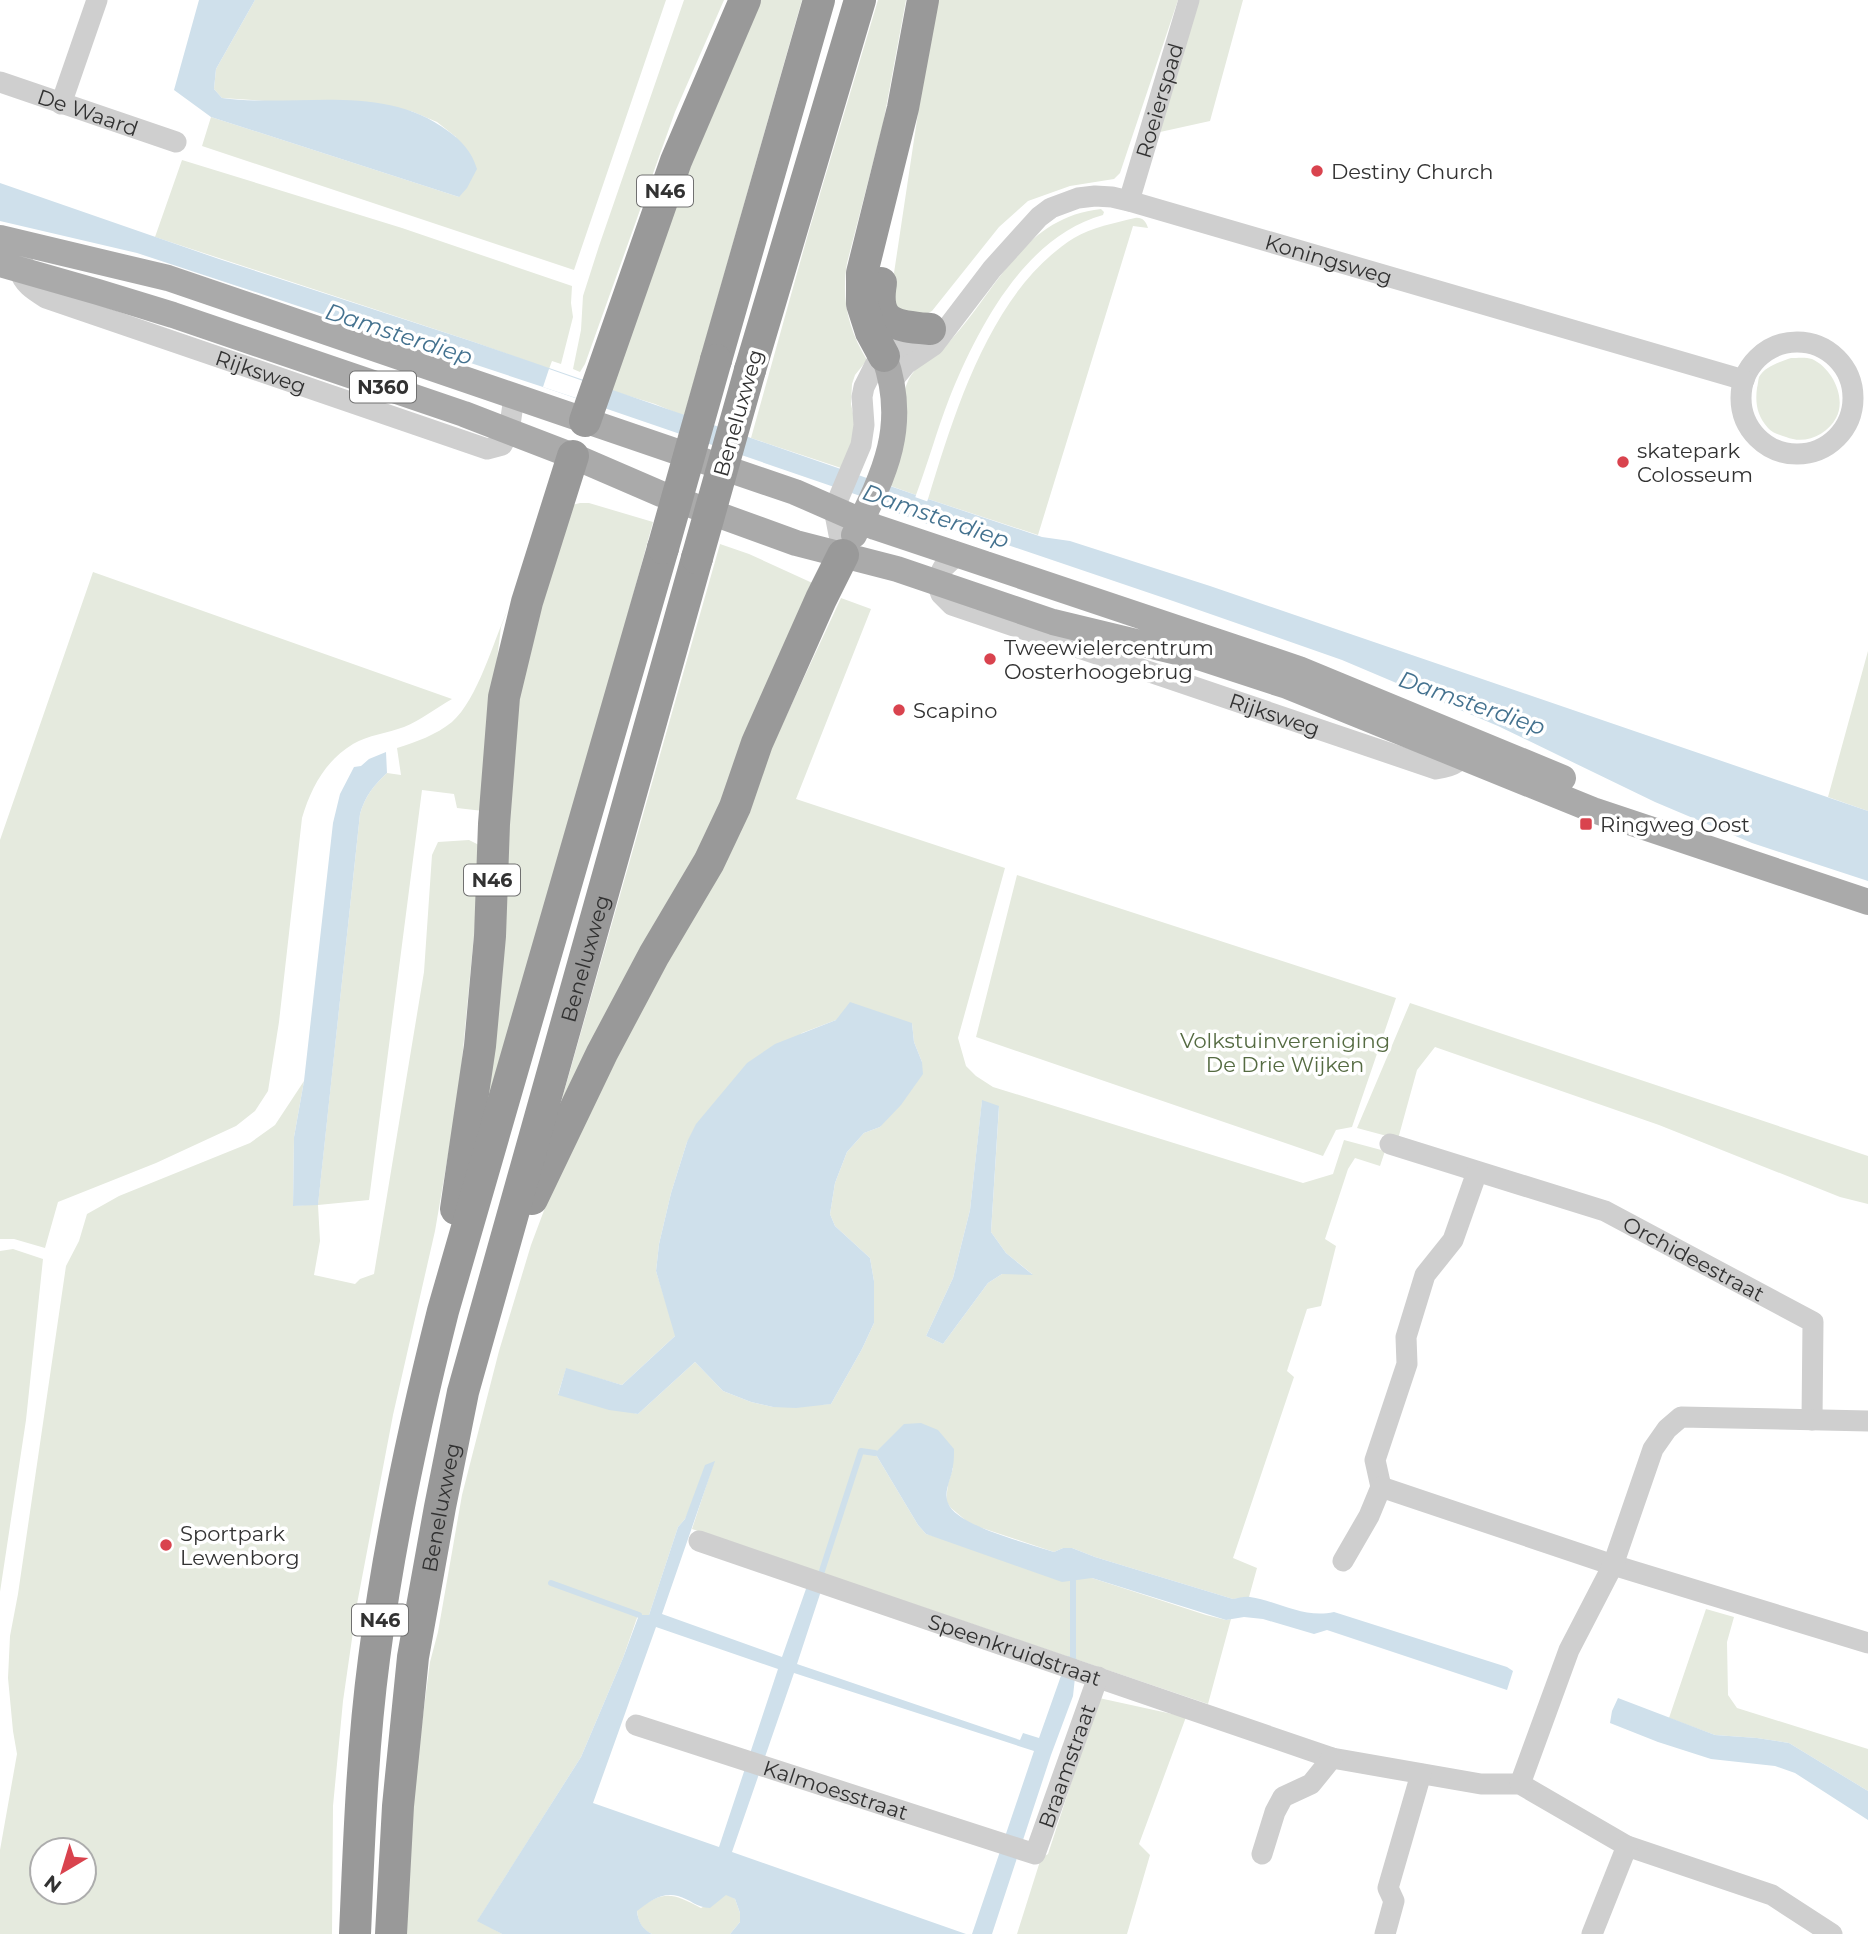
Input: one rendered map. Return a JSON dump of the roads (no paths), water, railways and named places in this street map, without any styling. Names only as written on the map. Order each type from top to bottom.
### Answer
[{"type":"highway","name":"N46","points":[[591,403],[676,162],[744,0]]},
{"type":"highway","name":"Beneluxweg","points":[[355,1934],[360,1812],[374,1661],[399,1500],[427,1374],[819,0]]},
{"type":"highway","name":"Beneluxweg","points":[[391,1934],[398,1807],[413,1657],[463,1392],[750,370],[860,0]]},
{"type":"highway","points":[[888,368],[871,332],[862,304],[862,274],[903,108],[923,0]]},
{"type":"highway","points":[[891,155],[894,207],[880,302],[885,316],[901,327],[943,322]]},
{"type":"highway","name":"N46","points":[[443,1311],[480,1046],[490,936],[494,824],[504,697],[527,602],[573,456]]},
{"type":"highway","name":"N46","points":[[495,1276],[602,1053],[714,851],[735,807],[762,731],[843,555]]},
{"type":"main road","name":"Rijksweg","points":[[0,239],[167,278],[514,397],[591,403],[794,492],[843,490],[870,500],[908,538],[1298,669],[1465,747]]},
{"type":"main road","name":"Rijksweg","points":[[9,267],[173,315],[464,414],[661,494],[796,543],[897,569],[1053,622],[1186,654],[1287,686],[1465,747],[1651,816],[1737,857],[1868,902]]},
{"type":"main road","points":[[843,555],[870,500],[892,441],[895,403],[888,368]]},
{"type":"main road","name":"N46","points":[[573,456],[591,403]]},
{"type":"street","points":[[61,104],[97,0]]},
{"type":"street","name":"Roeierspad","points":[[1129,201],[1189,0]]},
{"type":"street","name":"De Waard","points":[[0,82],[176,142]]},
{"type":"street","name":"Koningsweg","points":[[888,368],[943,322],[1028,227],[1051,208],[1078,198],[1095,196],[1129,201],[1744,380]]},
{"type":"street","name":"Rijksweg","points":[[9,267],[39,247]]},
{"type":"street","name":"Koningsweg","points":[[888,368],[906,364],[934,345],[943,322]]},
{"type":"street","points":[[1788,342],[1812,344],[1833,355],[1848,374],[1860,413],[1847,423],[1831,442],[1820,449],[1807,453],[1782,452],[1759,439],[1745,418],[1741,405],[1744,380],[1756,359],[1765,351],[1788,342]]},
{"type":"street","points":[[843,555],[843,490],[858,456],[863,434],[864,387],[874,365],[888,368]]},
{"type":"street","points":[[509,432],[514,397]]},
{"type":"street","points":[[936,581],[943,568],[957,555]]},
{"type":"street","name":"Orchideestraat","points":[[1390,1144],[1605,1211],[1813,1322],[1812,1420]]},
{"type":"street","points":[[1343,1561],[1369,1516],[1381,1487],[1375,1460],[1407,1364],[1406,1337],[1425,1275],[1453,1240],[1477,1172]]},
{"type":"street","points":[[1832,1934],[1772,1895],[1627,1846],[1520,1784],[1569,1650],[1613,1565],[1653,1449],[1667,1429],[1681,1417],[1868,1421]]},
{"type":"street","points":[[1381,1487],[1613,1565],[1868,1643]]},
{"type":"street","name":"Speenkruidstraat","points":[[699,1541],[1332,1758],[1481,1784],[1520,1784]]},
{"type":"street","name":"Braamstraat","points":[[1019,1848],[1079,1671]]},
{"type":"street","name":"Kalmoesstraat","points":[[636,1725],[1019,1848]]},
{"type":"street","points":[[1262,1853],[1275,1812],[1283,1797],[1311,1784],[1332,1758]]},
{"type":"street","points":[[1385,1934],[1394,1901],[1388,1888],[1421,1774]]},
{"type":"street","points":[[1592,1934],[1627,1846]]},
{"type":"water","points":[[199,0],[255,0],[216,69],[214,89],[222,98],[368,102],[423,116],[448,131],[469,152],[477,169],[467,188],[459,197],[211,117],[174,90]]},
{"type":"water","points":[[0,183],[219,259],[474,342],[916,495],[910,513],[543,387],[137,253],[0,221]]},
{"type":"water","points":[[928,499],[1042,537],[1070,541],[1210,586],[1868,811],[1868,881],[1752,843],[1655,802],[1498,726],[1342,660],[922,516]]},
{"type":"water","points":[[386,752],[387,773],[370,791],[360,814],[318,1205],[293,1206],[294,1137],[304,1081],[333,823],[340,794],[354,767]]},
{"type":"water","points":[[850,1002],[912,1023],[923,1074],[901,1105],[880,1127],[864,1133],[847,1152],[835,1183],[830,1214],[835,1226],[870,1258],[874,1281],[874,1323],[831,1404],[796,1408],[751,1402],[723,1391],[695,1362],[638,1414],[609,1410],[558,1395],[566,1368],[622,1385],[675,1336],[656,1271],[659,1244],[671,1193],[687,1142],[696,1124],[747,1063],[775,1044],[836,1020]]},
{"type":"water","points":[[982,1100],[999,1106],[991,1232],[1006,1253],[1033,1275],[1002,1274],[988,1283],[943,1344],[926,1336],[953,1278],[970,1210]]},
{"type":"water","points":[[921,1423],[938,1430],[954,1449],[948,1503],[954,1511],[979,1527],[1054,1552],[1072,1548],[1233,1599],[1250,1597],[1312,1613],[1334,1612],[1507,1667],[1513,1671],[1507,1690],[1327,1630],[1314,1634],[1263,1619],[1244,1617],[1226,1620],[1092,1578],[1062,1582],[926,1534],[875,1453],[904,1424]]},
{"type":"water","points":[[715,1461],[662,1614],[782,1657],[807,1586],[821,1591],[797,1664],[1020,1740],[1023,1733],[1039,1738],[1068,1656],[1077,1659],[1073,1696],[992,1934],[972,1934],[1034,1751],[794,1673],[732,1852],[966,1934],[730,1934],[740,1922],[740,1913],[735,1899],[726,1895],[710,1908],[672,1895],[651,1901],[637,1911],[641,1924],[652,1934],[502,1934],[477,1921],[581,1757],[639,1615],[649,1615],[678,1527],[685,1519],[705,1465]],"holes":[[[656,1627],[778,1669],[719,1847],[593,1803]]]},
{"type":"water","points":[[1618,1698],[1715,1735],[1789,1743],[1868,1791],[1868,1820],[1795,1773],[1775,1766],[1711,1759],[1610,1723]]},
{"type":"waterway","name":"Damsterdiep","points":[[886,498],[951,521]]},
{"type":"waterway","points":[[820,1577],[861,1451],[875,1453]]},
{"type":"waterway","points":[[1073,1581],[1073,1658]]},
{"type":"waterway","points":[[551,1583],[639,1615]]},
{"type":"place","name":"Destiny Church","points":[[1317,171]]},
{"type":"place","name":"skatepark Colosseum","points":[[1623,462]]},
{"type":"place","name":"Tweewielercentrum Oosterhoogebrug","points":[[990,659]]},
{"type":"place","name":"Scapino","points":[[899,710]]},
{"type":"place","name":"Ringweg Oost","points":[[1586,824]]},
{"type":"place","name":"Sportpark Lewenborg","points":[[166,1545]]},
{"type":"park label","name":"Volkstuinvereniging De Drie Wijken","points":[[1285,1052]]}]
